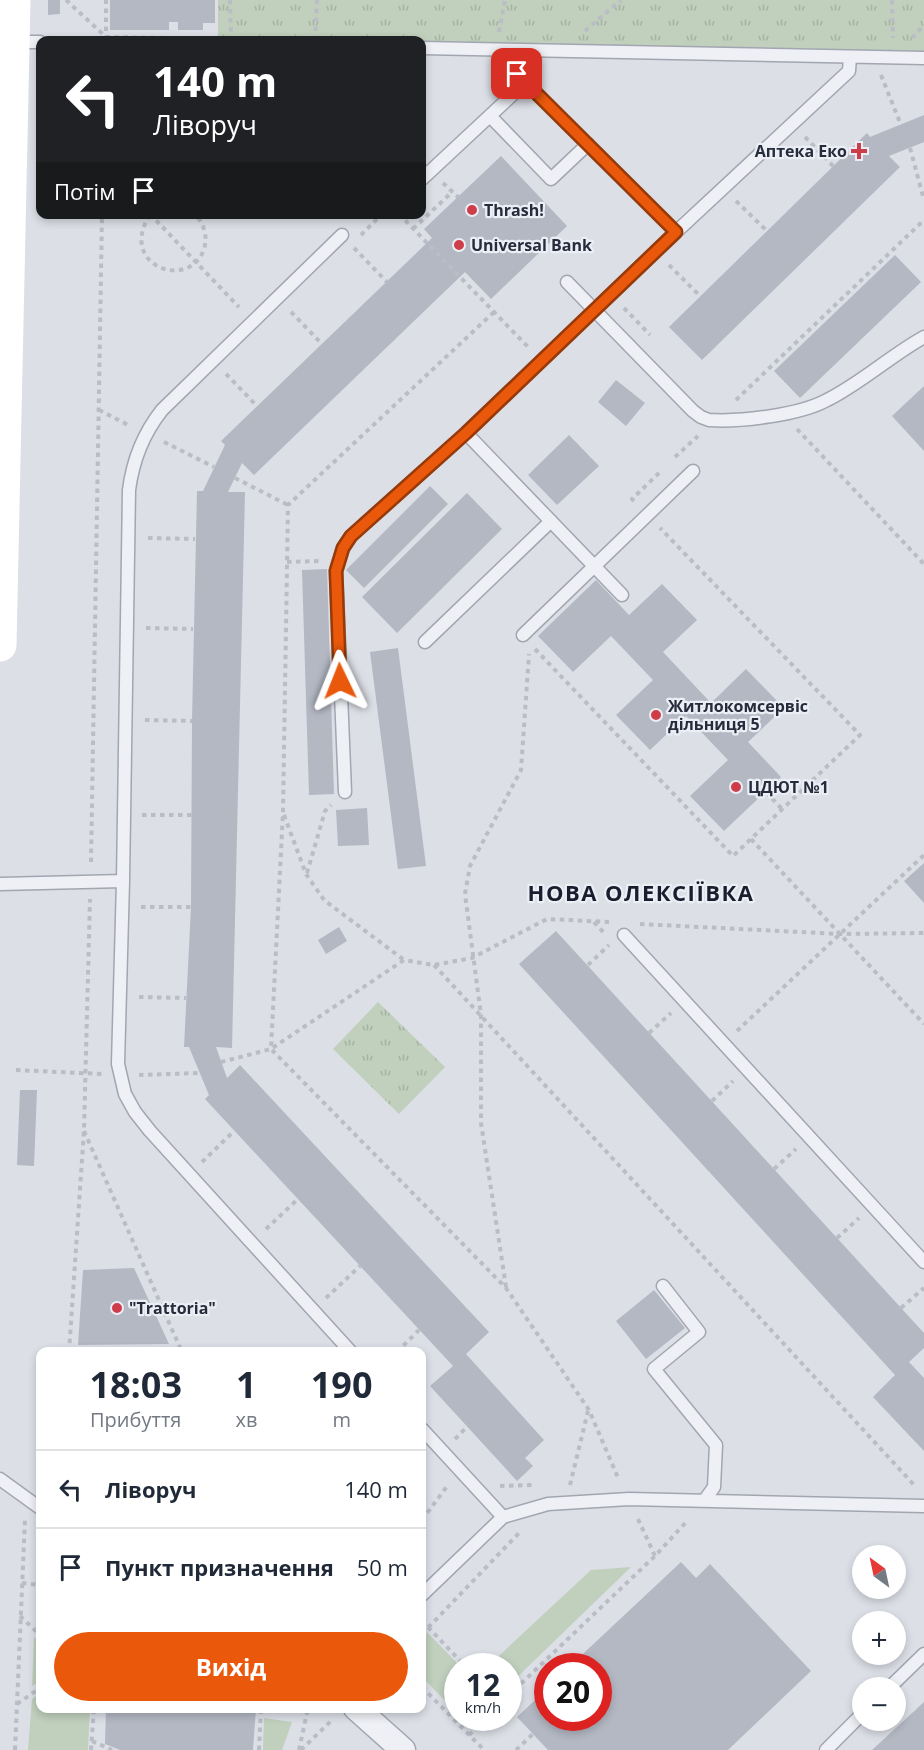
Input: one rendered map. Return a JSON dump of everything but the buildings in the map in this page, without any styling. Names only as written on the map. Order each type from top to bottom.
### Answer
[{"type":"main road","points":[[0,645],[27,42],[14,0]]},
{"type":"street","points":[[345,1713],[403,1750]]},
{"type":"lane","points":[[426,48],[924,58]]},
{"type":"lane","points":[[509,50],[508,65],[676,232]]},
{"type":"lane","points":[[345,792],[336,571],[343,548],[351,536],[466,433],[676,232],[849,71],[850,57]]},
{"type":"lane","points":[[426,174],[526,82]]},
{"type":"lane","points":[[490,116],[551,179],[588,144]]},
{"type":"lane","points":[[346,1347],[150,1131],[130,1104],[121,1085],[118,1053],[129,490],[133,464],[146,434],[162,410],[254,321],[347,240]]},
{"type":"lane","points":[[567,282],[693,411],[701,417],[715,420],[806,410],[829,399],[924,337]]},
{"type":"lane","points":[[466,433],[622,595]]},
{"type":"lane","points":[[523,635],[693,471]]},
{"type":"lane","points":[[425,642],[551,521]]},
{"type":"lane","points":[[0,884],[123,881]]},
{"type":"lane","points":[[626,929],[724,1043],[924,1262]]},
{"type":"lane","points":[[663,1286],[699,1332],[654,1369],[716,1445],[714,1487],[704,1501]]},
{"type":"lane","points":[[426,1433],[503,1517]]},
{"type":"lane","points":[[0,1479],[36,1504]]},
{"type":"lane","points":[[426,1590],[503,1517],[548,1504],[629,1499],[923,1500]]},
{"type":"lane","points":[[901,1677],[924,1654]]},
{"type":"lane","points":[[826,1750],[852,1724]]},
{"type":"path","points":[[66,0],[103,36]]},
{"type":"path","points":[[230,0],[231,36]]},
{"type":"path","points":[[315,36],[317,0]]},
{"type":"path","points":[[496,50],[505,0]]},
{"type":"path","points":[[106,36],[107,4]]},
{"type":"path","points":[[190,30],[191,36]]},
{"type":"path","points":[[879,72],[901,124]]},
{"type":"path","points":[[802,134],[834,167]]},
{"type":"path","points":[[910,148],[924,200]]},
{"type":"path","points":[[426,217],[452,192]]},
{"type":"path","points":[[734,198],[768,232]]},
{"type":"path","points":[[69,1347],[84,1130],[91,882],[102,219]]},
{"type":"path","points":[[148,219],[141,235],[146,256],[154,264],[164,269],[175,270],[186,268],[196,262],[202,254],[206,234],[198,219]]},
{"type":"path","points":[[154,219],[254,321]]},
{"type":"path","points":[[358,238],[377,219]]},
{"type":"path","points":[[404,219],[541,361]]},
{"type":"path","points":[[413,229],[424,219]]},
{"type":"path","points":[[672,460],[924,220]]},
{"type":"path","points":[[347,240],[387,282]]},
{"type":"path","points":[[667,262],[700,296]]},
{"type":"path","points":[[286,307],[322,344]]},
{"type":"path","points":[[494,312],[288,506],[283,812],[271,1049],[506,1288],[589,1410],[570,1485],[568,1502]]},
{"type":"path","points":[[222,369],[257,406]]},
{"type":"path","points":[[782,414],[924,564]]},
{"type":"path","points":[[506,1288],[481,1124],[481,1015],[465,894],[470,866],[521,770],[530,643],[733,856],[860,735],[632,499],[664,467]]},
{"type":"path","points":[[235,477],[288,506]]},
{"type":"path","points":[[140,538],[195,539]]},
{"type":"path","points":[[287,562],[338,560]]},
{"type":"path","points":[[139,628],[193,629]]},
{"type":"path","points":[[137,720],[192,721]]},
{"type":"path","points":[[306,874],[325,811],[345,792]]},
{"type":"path","points":[[766,792],[782,809]]},
{"type":"path","points":[[283,812],[306,874],[324,900],[404,960],[434,965],[472,958],[547,919],[617,922]]},
{"type":"path","points":[[135,816],[192,815]]},
{"type":"path","points":[[751,839],[924,1024]]},
{"type":"path","points":[[724,1043],[924,855]]},
{"type":"path","points":[[134,907],[191,907]]},
{"type":"path","points":[[626,929],[840,934],[924,933]]},
{"type":"path","points":[[588,965],[612,942]]},
{"type":"path","points":[[221,1062],[271,1049],[404,960]]},
{"type":"path","points":[[434,965],[923,1500]]},
{"type":"path","points":[[132,997],[186,998]]},
{"type":"path","points":[[649,1033],[674,1010]]},
{"type":"path","points":[[16,1070],[119,1074],[199,1073]]},
{"type":"path","points":[[712,1101],[736,1078]]},
{"type":"path","points":[[84,1130],[180,1347]]},
{"type":"path","points":[[198,1166],[234,1131]]},
{"type":"path","points":[[774,1169],[799,1146]]},
{"type":"path","points":[[260,1234],[298,1199]]},
{"type":"path","points":[[837,1238],[861,1216]]},
{"type":"path","points":[[322,1302],[360,1266]]},
{"type":"path","points":[[901,1308],[924,1288]]},
{"type":"path","points":[[402,1347],[419,1330]]},
{"type":"path","points":[[451,1442],[467,1427]]},
{"type":"path","points":[[426,1515],[459,1470]]},
{"type":"path","points":[[452,1653],[428,1628],[548,1504],[570,1485]]},
{"type":"path","points":[[522,1683],[655,1556],[704,1501]]},
{"type":"path","points":[[15,1750],[26,1516],[36,1506]]},
{"type":"path","points":[[22,1583],[36,1585]]},
{"type":"path","points":[[20,1616],[36,1631]]},
{"type":"path","points":[[17,1704],[36,1691]]},
{"type":"path","points":[[426,1691],[484,1750]]},
{"type":"path","points":[[91,1750],[94,1713]]},
{"type":"path","points":[[259,1750],[261,1713]]},
{"type":"path","points":[[300,1750],[307,1713]]},
{"type":"path","points":[[300,1750],[345,1713]]},
{"type":"path","points":[[468,1735],[472,1731]]},
{"type":"path","points":[[516,1750],[533,1734]]},
{"type":"path","points":[[92,1741],[112,1750]]},
{"type":"green space","points":[[218,0],[924,0],[924,53],[426,45],[426,36],[218,36]]},
{"type":"green space","points":[[378,1002],[445,1067],[399,1114],[333,1049]]},
{"type":"green space","points":[[631,1567],[542,1653],[534,1653],[534,1661],[522,1672],[522,1653],[502,1653],[591,1570]]},
{"type":"green space","points":[[427,1632],[447,1653],[444,1653],[444,1700],[426,1681]]},
{"type":"green space","points":[[34,1637],[36,1639],[36,1684],[32,1686]]},
{"type":"green space","points":[[36,1696],[36,1713],[90,1713],[88,1750],[28,1750],[32,1699]]},
{"type":"green space","points":[[264,1718],[292,1722],[282,1750],[263,1750]]},
{"type":"place","name":"Аптека Еко","points":[[859,151]]},
{"type":"place","name":"Thrash!","points":[[472,210]]},
{"type":"place","name":"Universal Bank","points":[[459,245]]},
{"type":"place","name":"Житлокомсервіс дільниця 5","points":[[656,715]]},
{"type":"place","name":"ЦДЮТ №1","points":[[736,787]]},
{"type":"place","name":"\"Trattoria\"","points":[[117,1308]]},
{"type":"district","name":"НОВА ОЛЕКСІЇВКА","points":[[641,893]]},
{"type":"route","points":[[340,681],[336,571],[343,548],[351,536],[466,433],[676,232],[517,74]]}]
